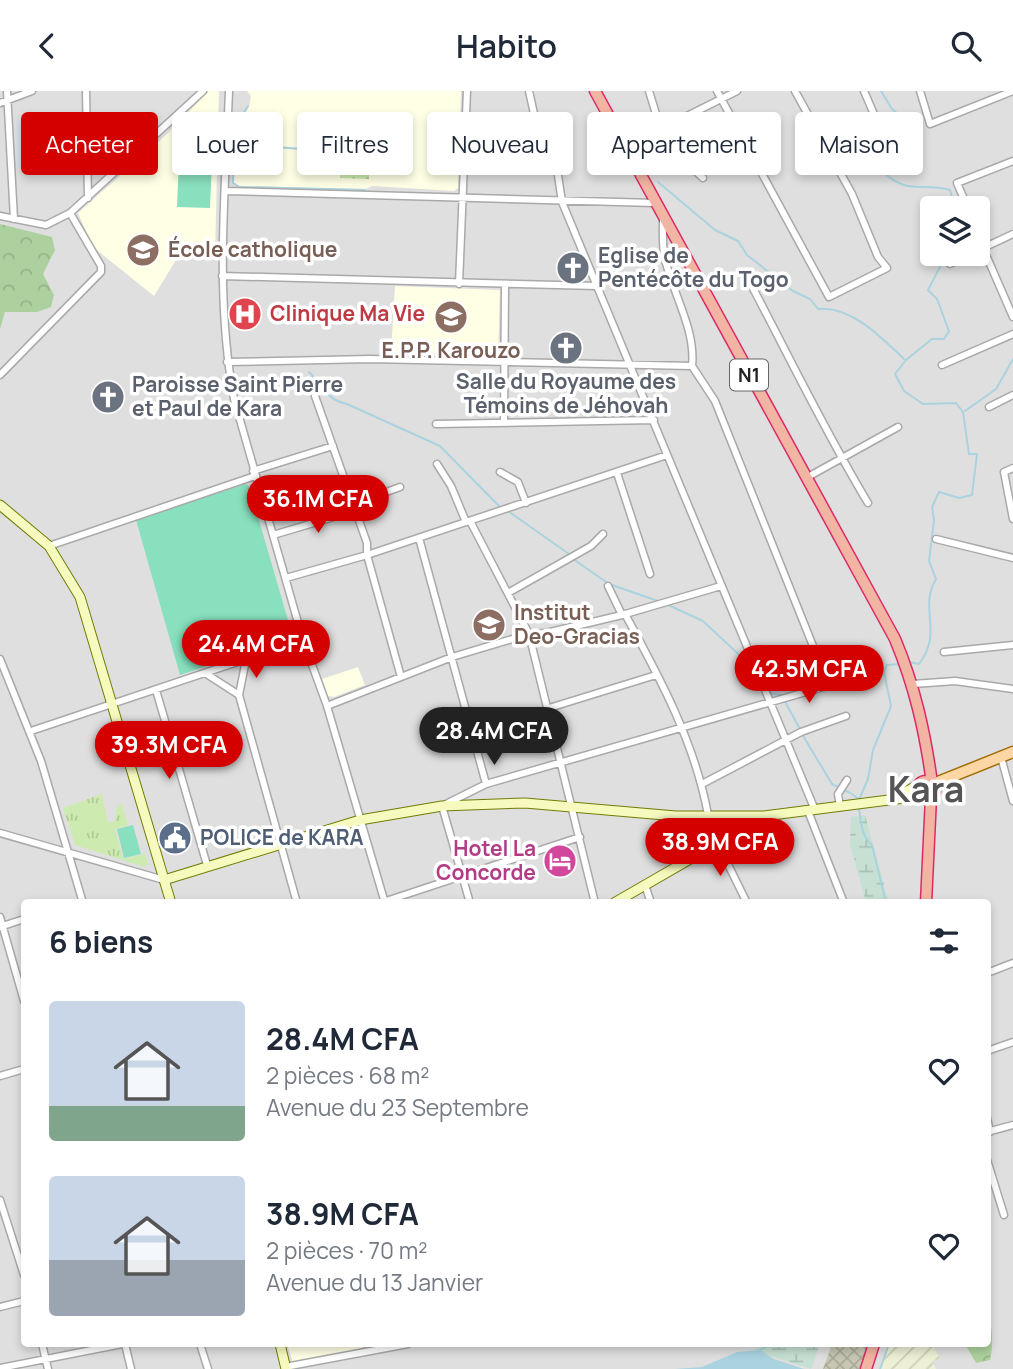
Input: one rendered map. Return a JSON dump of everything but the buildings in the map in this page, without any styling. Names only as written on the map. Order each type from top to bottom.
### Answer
[{"type":"highway","name":"N1","points":[[595,91],[606,112]]},
{"type":"highway","name":"N1","points":[[640,175],[887,625],[913,684],[927,744],[926,790],[929,824],[926,899]]},
{"type":"highway","points":[[866,1369],[873,1347]]},
{"type":"main road","points":[[0,505],[49,546],[80,597],[170,899]]},
{"type":"main road","points":[[164,880],[360,820],[442,806],[514,803],[676,816],[764,816],[891,800],[926,790],[1013,751]]},
{"type":"main road","points":[[621,899],[764,816]]},
{"type":"main road","points":[[281,1347],[283,1368]]},
{"type":"street","points":[[7,91],[4,101],[14,219]]},
{"type":"street","points":[[4,101],[32,91]]},
{"type":"street","points":[[86,91],[88,198]]},
{"type":"street","points":[[0,216],[46,225],[70,213],[203,91]]},
{"type":"street","points":[[229,91],[222,276],[228,362],[254,473],[303,640],[327,706],[383,899]]},
{"type":"street","points":[[467,91],[467,112]]},
{"type":"street","points":[[529,91],[534,112]]},
{"type":"street","points":[[649,91],[655,112]]},
{"type":"street","points":[[717,91],[829,297],[887,268],[878,257],[852,194],[795,91]]},
{"type":"street","points":[[697,112],[737,91]]},
{"type":"street","points":[[864,91],[873,112]]},
{"type":"street","points":[[919,91],[930,124],[1013,91]]},
{"type":"street","points":[[963,196],[957,183],[1013,161]]},
{"type":"street","points":[[459,284],[465,175]]},
{"type":"street","points":[[558,175],[562,202],[769,704],[788,741],[843,899]]},
{"type":"street","points":[[701,175],[704,178]]},
{"type":"street","points":[[226,191],[655,203]]},
{"type":"street","points":[[0,375],[101,272],[101,265],[70,213]]},
{"type":"street","points":[[663,220],[664,256],[690,334],[694,351],[692,366],[715,401],[823,671],[823,687]]},
{"type":"street","points":[[990,245],[1013,234]]},
{"type":"street","points":[[990,266],[1011,307],[1013,317]]},
{"type":"street","points":[[222,276],[597,286]]},
{"type":"street","points":[[747,277],[819,409],[841,458],[868,503]]},
{"type":"street","points":[[504,423],[505,284]]},
{"type":"street","points":[[942,365],[1013,334]]},
{"type":"street","points":[[228,362],[370,359],[630,367],[692,366]]},
{"type":"street","points":[[989,407],[1013,395]]},
{"type":"street","points":[[315,396],[356,507],[401,677]]},
{"type":"street","points":[[436,424],[654,420]]},
{"type":"street","points":[[806,478],[898,427]]},
{"type":"street","points":[[49,546],[333,446]]},
{"type":"street","points":[[286,578],[367,555],[667,456]]},
{"type":"street","points":[[437,464],[529,634],[550,708],[559,763],[573,807],[594,899]]},
{"type":"street","points":[[1013,468],[1004,472],[1013,519]]},
{"type":"street","points":[[500,472],[518,482],[526,503]]},
{"type":"street","points":[[617,473],[650,575]]},
{"type":"street","points":[[273,535],[356,507],[400,487]]},
{"type":"street","points":[[508,593],[576,554],[603,534]]},
{"type":"street","points":[[419,538],[486,784]]},
{"type":"street","points":[[936,539],[1013,558]]},
{"type":"street","points":[[608,586],[683,727],[702,784],[708,815]]},
{"type":"street","points":[[327,706],[452,657],[529,634],[546,633],[624,615],[721,586]]},
{"type":"street","points":[[31,731],[303,640]]},
{"type":"street","points":[[944,652],[1013,645]]},
{"type":"street","points":[[0,659],[31,731],[70,854],[80,899]]},
{"type":"street","points":[[246,660],[239,695],[296,899]]},
{"type":"street","points":[[469,899],[442,806],[486,784],[823,687],[856,682],[876,669]]},
{"type":"street","points":[[205,673],[239,695]]},
{"type":"street","points":[[550,708],[656,675]]},
{"type":"street","points":[[913,684],[954,681],[1013,689]]},
{"type":"street","points":[[156,690],[207,865]]},
{"type":"street","points":[[702,784],[801,732],[846,716]]},
{"type":"street","points":[[996,760],[1013,801]]},
{"type":"street","points":[[840,807],[838,794],[847,780]]},
{"type":"street","points":[[0,833],[164,880]]},
{"type":"street","points":[[396,899],[580,837]]},
{"type":"street","points":[[717,842],[745,899]]},
{"type":"street","points":[[645,885],[650,899]]},
{"type":"street","points":[[0,917],[21,991]]},
{"type":"street","points":[[1,926],[21,920]]},
{"type":"street","points":[[991,971],[1013,963]]},
{"type":"street","points":[[991,1050],[1013,1042]]},
{"type":"street","points":[[0,1076],[21,1070]]},
{"type":"street","points":[[991,1131],[1013,1125]]},
{"type":"street","points":[[991,1173],[1004,1214],[1013,1212]]},
{"type":"street","points":[[0,1200],[21,1266]]},
{"type":"street","points":[[0,1307],[21,1302]]},
{"type":"street","points":[[43,1347],[48,1369]]},
{"type":"street","points":[[0,1369],[109,1347]]},
{"type":"street","points":[[124,1347],[131,1369]]},
{"type":"street","points":[[201,1347],[208,1369]]},
{"type":"street","points":[[283,1368],[392,1347]]},
{"type":"shaded area","points":[[0,91],[1013,91],[1013,1369],[0,1369]]},
{"type":"shaded area","points":[[209,91],[219,91],[218,112],[188,112]]},
{"type":"shaded area","points":[[247,91],[461,91],[460,112],[427,112],[427,175],[458,175],[458,188],[454,191],[372,186],[366,189],[239,186],[233,182],[233,175],[283,175],[283,112],[246,112],[251,96]]},
{"type":"shaded area","points":[[172,129],[172,175],[217,175],[215,257],[199,251],[182,250],[154,296],[93,247],[78,213],[121,175],[158,175],[158,142]]},
{"type":"shaded area","points":[[395,286],[500,290],[498,355],[391,352]]},
{"type":"shaded area","points":[[358,667],[365,685],[334,697],[328,696],[322,679]]},
{"type":"shaded area","points":[[288,1347],[362,1347],[363,1350],[293,1363]]},
{"type":"shaded area","points":[[831,1347],[869,1347],[862,1369],[823,1369]]},
{"type":"shaded area","points":[[888,1347],[934,1347],[940,1359],[932,1361],[936,1369],[881,1369]]},
{"type":"green space","points":[[178,175],[211,175],[210,208],[177,207]]},
{"type":"green space","points":[[340,175],[369,175],[369,179],[340,178]]},
{"type":"green space","points":[[0,224],[52,237],[55,250],[43,274],[54,295],[51,307],[37,312],[5,312],[0,329]]},
{"type":"green space","points":[[245,484],[249,486],[292,634],[290,638],[180,675],[136,520]]},
{"type":"green space","points":[[102,794],[108,823],[115,821],[116,809],[122,803],[128,825],[115,829],[123,859],[145,854],[148,864],[144,867],[75,845],[63,808]]},
{"type":"green space","points":[[865,815],[889,899],[865,899],[850,844],[851,817]]},
{"type":"green space","points":[[133,825],[141,854],[124,858],[117,829]]},
{"type":"green space","points":[[991,1331],[992,1338],[990,1360],[976,1363],[967,1347],[991,1347]]},
{"type":"green space","points":[[758,1347],[819,1347],[811,1369],[753,1350]]},
{"type":"water","points":[[760,1350],[774,1359],[804,1369],[674,1369],[702,1367],[737,1352]]},
{"type":"waterway","points":[[881,91],[892,109],[915,128],[916,136],[912,146],[900,150],[879,168],[898,183],[950,190],[952,196]]},
{"type":"waterway","points":[[248,106],[235,127],[233,183],[239,187],[365,190]]},
{"type":"waterway","points":[[283,148],[297,149]]},
{"type":"waterway","points":[[658,182],[715,230],[738,241],[747,255],[793,291],[810,299],[818,309],[830,309],[854,318],[876,333],[904,359]]},
{"type":"waterway","points":[[909,662],[919,664],[930,641],[929,600],[936,579],[929,561],[934,520],[932,507],[939,492],[959,498],[972,495],[977,454],[969,454],[963,412],[956,403],[923,404],[904,391],[895,374],[906,360],[932,339],[944,339],[949,331],[937,299],[928,290],[940,266]]},
{"type":"waterway","points":[[965,411],[996,389],[1013,359]]},
{"type":"waterway","points":[[309,372],[334,399],[440,446],[500,507]]},
{"type":"waterway","points":[[508,511],[569,554]]},
{"type":"waterway","points":[[573,559],[609,584],[658,601]]},
{"type":"waterway","points":[[666,604],[703,621],[751,666]]},
{"type":"waterway","points":[[858,802],[868,779],[873,750],[891,706],[884,672],[887,665],[900,664]]},
{"type":"waterway","points":[[760,669],[771,694],[782,695]]},
{"type":"waterway","points":[[784,700],[800,729]]},
{"type":"waterway","points":[[802,734],[832,784],[850,793]]},
{"type":"waterway","points":[[852,794],[857,798]]},
{"type":"waterway","points":[[859,808],[862,828],[872,845],[885,899]]},
{"type":"waterway","points":[[760,1350],[766,1347]]},
{"type":"waterway","points":[[880,1369],[888,1347]]},
{"type":"place","name":"École catholique","points":[[143,250]]},
{"type":"place","name":"Eglise de Pentécôte du Togo","points":[[573,268]]},
{"type":"place","name":"Clinique Ma Vie","points":[[245,314]]},
{"type":"place","name":"E.P.P. Karouzo","points":[[451,317]]},
{"type":"place","name":"Salle du Royaume des Témoins de Jéhovah","points":[[566,348]]},
{"type":"place","name":"Paroisse Saint Pierre et Paul de Kara","points":[[108,397]]},
{"type":"place","name":"Institut Deo-Gracias","points":[[489,625]]},
{"type":"place","name":"POLICE de KARA","points":[[175,838]]},
{"type":"place","name":"Hotel La Concorde","points":[[560,861]]},
{"type":"district","name":"Kara","points":[[926,790]]}]
